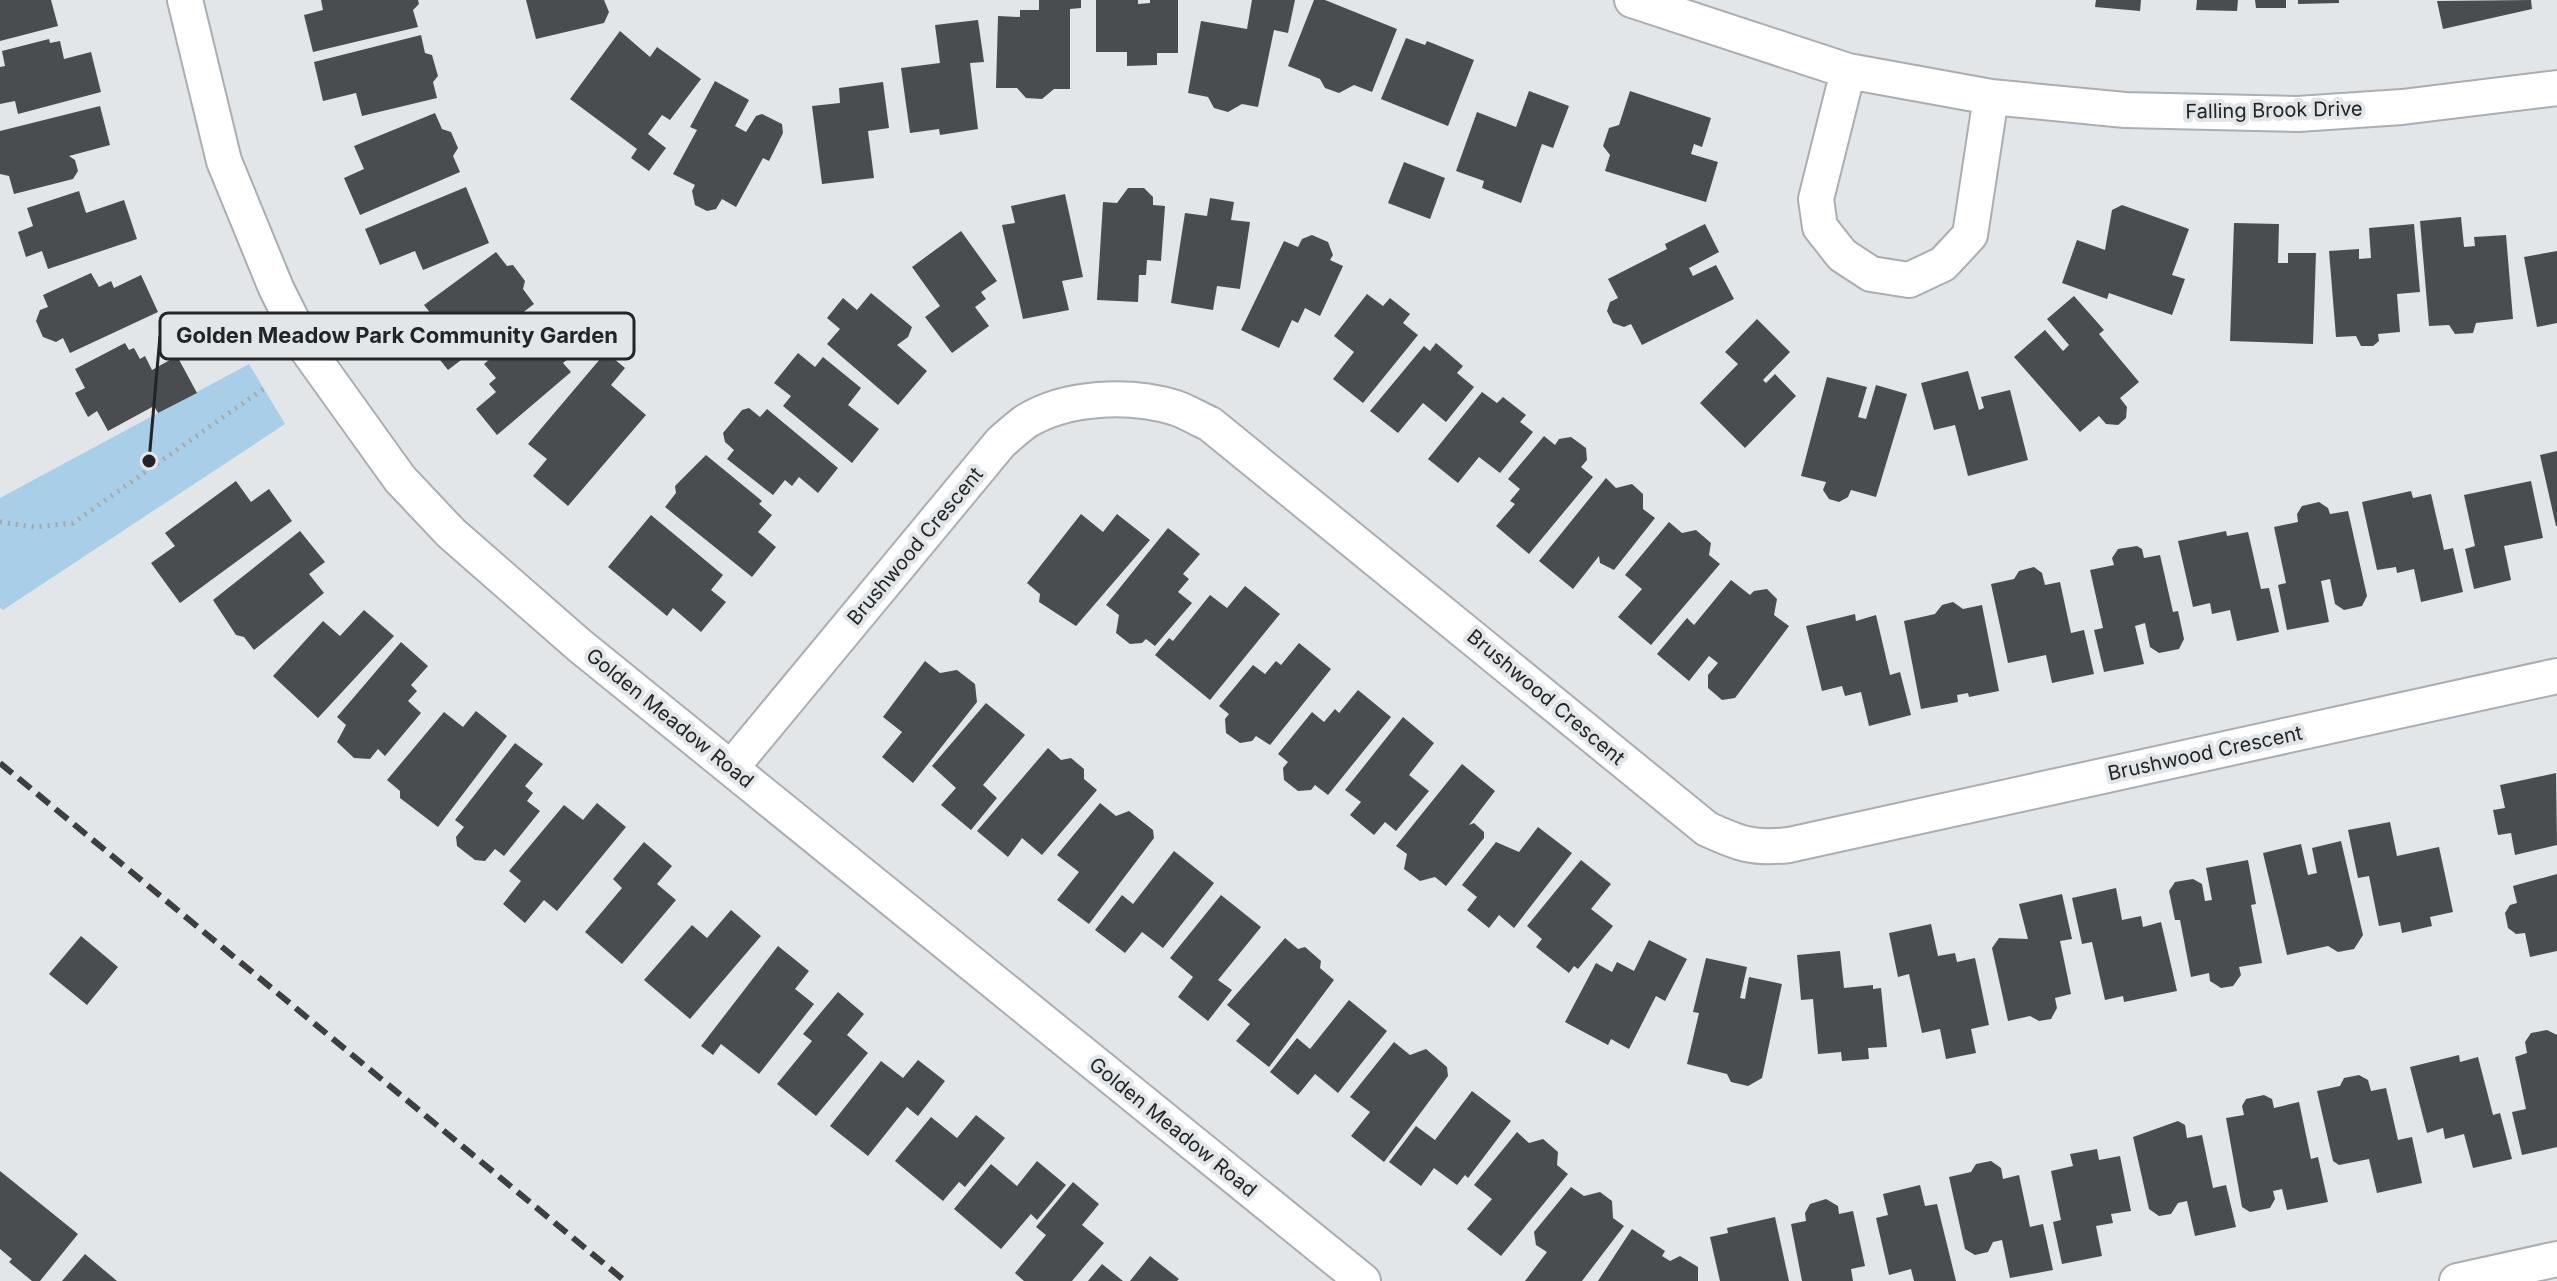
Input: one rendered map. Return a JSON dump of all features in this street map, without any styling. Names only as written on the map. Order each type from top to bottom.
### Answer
[{"type":"street","name":"Golden Meadow Road","points":[[185,0],[224,161],[270,274],[306,348],[400,479],[451,533],[579,645],[1363,1281]]},
{"type":"street","name":"Falling Brook Drive","points":[[1632,0],[1848,71],[1991,97],[2125,110],[2298,114],[2402,107],[2557,88]]},
{"type":"street","points":[[1848,71],[1816,199],[1820,227],[1842,255],[1871,274],[1909,280],[1943,264],[1970,235],[1991,97]]},
{"type":"street","name":"Brushwood Crescent","points":[[731,768],[1001,442],[1025,422],[1052,409],[1079,402],[1138,402],[1176,408],[1210,424],[1707,829],[1737,843],[1762,848],[1789,845],[2557,676]]},
{"type":"street","points":[[2457,1281],[2557,1259]]},
{"type":"path","points":[[0,522],[34,527],[73,523],[266,387]]},
{"type":"shaded area","points":[[249,364],[285,424],[3,610],[0,608],[0,498]]},
{"type":"building","points":[[0,0],[51,0],[58,26],[0,41]]},
{"type":"building","points":[[321,0],[418,0],[419,4],[413,10],[418,27],[313,52],[304,15],[323,10]]},
{"type":"building","points":[[526,0],[604,0],[609,12],[604,23],[536,39]]},
{"type":"building","points":[[1039,0],[1081,0],[1081,8],[1070,9],[1070,89],[1054,89],[1042,99],[1026,98],[1017,88],[996,88],[998,16],[1020,17],[1020,10],[1039,10]]},
{"type":"building","points":[[1096,0],[1138,0],[1138,4],[1150,3],[1150,0],[1178,0],[1178,53],[1157,53],[1157,65],[1127,66],[1127,52],[1096,52]]},
{"type":"building","points":[[1252,0],[1295,0],[1288,33],[1274,30],[1258,107],[1242,104],[1228,112],[1214,108],[1208,97],[1188,93],[1201,21],[1247,29]]},
{"type":"building","points":[[1314,0],[1325,0],[1397,29],[1372,92],[1354,85],[1339,93],[1325,88],[1320,79],[1288,66]]},
{"type":"building","points":[[2096,0],[2141,0],[2140,11],[2095,7]]},
{"type":"building","points":[[2197,0],[2238,0],[2237,11],[2196,10]]},
{"type":"building","points":[[2255,0],[2286,0],[2286,8],[2256,8]]},
{"type":"building","points":[[2298,0],[2339,0],[2339,3],[2298,4]]},
{"type":"building","points":[[2531,0],[2532,9],[2443,29],[2437,1]]},
{"type":"building","points":[[978,20],[984,62],[970,63],[978,129],[940,135],[939,129],[910,133],[901,68],[940,63],[935,25]]},
{"type":"building","points":[[620,31],[650,57],[657,47],[701,79],[670,120],[662,115],[648,134],[666,148],[649,171],[631,158],[637,149],[570,99]]},
{"type":"building","points":[[421,35],[425,53],[432,55],[438,76],[433,82],[437,98],[362,116],[356,93],[323,101],[314,62]]},
{"type":"building","points":[[1406,38],[1425,45],[1427,41],[1474,60],[1448,126],[1381,99]]},
{"type":"building","points":[[49,39],[50,43],[60,41],[64,59],[91,52],[101,92],[18,114],[15,101],[0,104],[0,67],[5,66],[2,51]]},
{"type":"building","points":[[715,81],[749,100],[735,126],[746,132],[756,116],[762,114],[782,124],[783,133],[769,161],[763,158],[736,207],[722,199],[716,209],[707,211],[695,205],[692,191],[695,185],[673,174],[697,130],[690,127]]},
{"type":"building","points":[[883,82],[889,128],[868,131],[874,178],[822,184],[812,106],[840,103],[839,88]]},
{"type":"building","points":[[1529,91],[1569,106],[1553,148],[1542,144],[1521,203],[1482,188],[1484,181],[1456,171],[1477,112],[1516,127]]},
{"type":"building","points":[[1630,91],[1711,118],[1702,147],[1694,144],[1691,154],[1718,162],[1706,202],[1605,171],[1610,155],[1603,146],[1609,128],[1619,125]]},
{"type":"building","points":[[100,106],[110,145],[69,156],[75,160],[78,171],[73,179],[14,194],[9,176],[0,174],[0,131]]},
{"type":"building","points":[[435,113],[442,129],[451,132],[458,148],[453,156],[460,172],[360,215],[344,178],[364,169],[354,146]]},
{"type":"building","points":[[1404,162],[1445,178],[1430,219],[1388,203]]},
{"type":"building","points":[[466,187],[489,243],[423,270],[415,251],[380,265],[365,229]]},
{"type":"building","points":[[1128,188],[1144,188],[1153,197],[1153,205],[1165,206],[1161,261],[1147,260],[1146,275],[1139,275],[1138,302],[1097,300],[1103,202],[1117,203]]},
{"type":"building","points":[[79,191],[86,213],[124,200],[137,239],[48,269],[42,251],[26,257],[18,232],[33,226],[27,208]]},
{"type":"building","points":[[1065,194],[1083,277],[1062,281],[1069,310],[1023,319],[1002,225],[1015,223],[1011,206]]},
{"type":"building","points":[[1210,198],[1234,202],[1231,220],[1250,222],[1240,289],[1217,286],[1213,310],[1171,303],[1185,213],[1207,216]]},
{"type":"building","points":[[2122,205],[2189,229],[2172,275],[2185,279],[2172,315],[2109,293],[2107,299],[2062,283],[2077,240],[2105,250],[2112,210]]},
{"type":"building","points":[[2461,217],[2464,247],[2475,246],[2474,237],[2506,235],[2513,319],[2476,323],[2473,333],[2455,334],[2449,325],[2429,326],[2420,221]]},
{"type":"building","points":[[2234,223],[2279,224],[2278,263],[2288,263],[2288,253],[2316,253],[2313,344],[2230,341]]},
{"type":"building","points":[[1705,224],[1719,252],[1689,268],[1693,276],[1716,265],[1734,299],[1642,345],[1631,324],[1624,327],[1613,323],[1607,311],[1610,302],[1618,298],[1608,279],[1667,249],[1665,244]]},
{"type":"building","points":[[2414,224],[2420,292],[2397,294],[2400,332],[2378,334],[2379,341],[2373,346],[2361,346],[2356,336],[2336,337],[2329,251],[2359,249],[2359,259],[2371,258],[2369,228]]},
{"type":"building","points":[[961,231],[997,281],[981,292],[986,299],[975,307],[989,326],[952,353],[925,317],[940,306],[912,267]]},
{"type":"building","points":[[1312,235],[1328,242],[1333,255],[1330,260],[1343,266],[1320,316],[1305,308],[1298,323],[1292,320],[1279,348],[1241,330],[1284,241],[1298,247],[1302,239]]},
{"type":"building","points":[[2557,251],[2557,323],[2537,327],[2524,257]]},
{"type":"building","points":[[496,252],[507,266],[513,265],[525,281],[523,289],[534,304],[448,370],[422,337],[439,324],[424,305]]},
{"type":"building","points":[[91,273],[99,287],[111,281],[114,288],[141,275],[158,312],[70,353],[63,338],[56,342],[43,337],[36,321],[40,310],[48,307],[43,295]]},
{"type":"building","points":[[871,293],[912,327],[908,337],[897,345],[927,371],[898,405],[827,344],[840,329],[827,318],[843,298],[857,310]]},
{"type":"building","points":[[1367,294],[1383,306],[1390,298],[1410,314],[1403,323],[1418,335],[1363,403],[1333,379],[1354,352],[1334,336]]},
{"type":"building","points":[[2074,296],[2104,330],[2099,334],[2139,382],[2120,398],[2127,407],[2126,418],[2118,425],[2106,424],[2099,416],[2080,432],[2014,357],[2045,330],[2063,351],[2069,345],[2047,319]]},
{"type":"building","points":[[1757,319],[1790,352],[1763,380],[1766,383],[1775,374],[1796,396],[1745,448],[1700,403],[1738,364],[1725,352]]},
{"type":"building","points":[[530,325],[538,334],[548,326],[558,327],[575,348],[573,355],[563,363],[571,372],[497,435],[476,409],[496,392],[489,384],[496,378],[484,364]]},
{"type":"building","points":[[125,343],[129,350],[134,348],[140,359],[145,356],[152,370],[177,356],[197,393],[158,413],[154,406],[108,431],[97,411],[88,417],[75,393],[85,388],[75,369]]},
{"type":"building","points":[[1436,343],[1463,366],[1457,373],[1474,387],[1446,422],[1423,403],[1398,433],[1370,411],[1424,346],[1430,351]]},
{"type":"building","points":[[606,352],[625,368],[611,385],[646,415],[568,506],[533,476],[547,459],[528,444]]},
{"type":"building","points":[[798,353],[815,367],[823,357],[861,388],[848,405],[879,429],[852,463],[783,406],[791,396],[774,383]]},
{"type":"building","points":[[1968,371],[1979,410],[1984,408],[1981,397],[2010,390],[2028,460],[1968,476],[1955,425],[1934,430],[1921,383]]},
{"type":"building","points":[[1827,377],[1867,387],[1858,417],[1866,419],[1876,385],[1907,394],[1876,497],[1851,490],[1848,497],[1839,502],[1829,499],[1823,490],[1826,482],[1801,476]]},
{"type":"building","points":[[1482,392],[1497,403],[1503,397],[1526,415],[1520,422],[1533,432],[1500,473],[1479,457],[1458,483],[1428,459]]},
{"type":"building","points":[[749,408],[760,417],[767,409],[838,468],[818,493],[799,477],[792,486],[785,480],[773,495],[727,459],[734,450],[725,442],[723,433],[742,410]]},
{"type":"building","points":[[1544,436],[1555,445],[1559,439],[1571,437],[1586,448],[1587,460],[1581,467],[1593,477],[1529,554],[1496,526],[1515,504],[1510,501],[1520,489],[1508,479]]},
{"type":"building","points":[[2557,451],[2557,526],[2556,526],[2540,455]]},
{"type":"building","points":[[706,455],[762,501],[759,504],[772,515],[758,532],[776,547],[752,577],[665,507],[676,493],[675,486]]},
{"type":"building","points":[[1606,478],[1616,488],[1632,484],[1643,494],[1643,509],[1655,518],[1614,570],[1600,563],[1599,556],[1573,589],[1539,561]]},
{"type":"building","points":[[236,481],[251,502],[269,489],[292,521],[180,603],[151,563],[175,546],[165,533]]},
{"type":"building","points":[[2531,481],[2543,538],[2504,546],[2511,580],[2474,589],[2465,549],[2475,546],[2464,495]]},
{"type":"building","points":[[2411,491],[2413,498],[2431,494],[2444,550],[2453,548],[2463,592],[2421,602],[2414,569],[2397,573],[2396,567],[2377,570],[2362,502]]},
{"type":"building","points":[[2319,502],[2328,508],[2330,514],[2348,511],[2367,596],[2362,606],[2344,610],[2335,604],[2330,579],[2321,581],[2329,622],[2287,630],[2278,585],[2286,583],[2274,527],[2298,522],[2297,514],[2302,506]]},
{"type":"building","points":[[1081,514],[1103,532],[1117,514],[1150,540],[1076,626],[1039,602],[1040,594],[1027,583]]},
{"type":"building","points":[[651,515],[723,575],[711,590],[726,602],[701,632],[673,608],[667,616],[608,567]]},
{"type":"building","points":[[1669,522],[1682,533],[1696,530],[1711,543],[1709,555],[1720,564],[1651,645],[1618,617],[1642,589],[1625,575]]},
{"type":"building","points":[[1168,528],[1200,554],[1183,574],[1189,579],[1178,592],[1192,603],[1155,646],[1146,639],[1142,643],[1130,644],[1116,633],[1119,615],[1106,605]]},
{"type":"building","points":[[300,531],[325,562],[309,574],[324,593],[254,650],[244,637],[236,635],[213,600]]},
{"type":"building","points":[[2226,531],[2227,536],[2248,532],[2261,589],[2269,588],[2279,632],[2237,641],[2230,610],[2212,614],[2210,603],[2193,607],[2178,541]]},
{"type":"building","points":[[2137,546],[2142,549],[2144,558],[2160,555],[2173,612],[2178,611],[2184,639],[2179,649],[2159,653],[2150,647],[2145,623],[2135,626],[2144,664],[2104,672],[2094,630],[2103,628],[2090,570],[2114,565],[2112,558],[2118,549]]},
{"type":"building","points":[[2034,567],[2042,573],[2045,585],[2060,582],[2071,633],[2084,630],[2094,674],[2052,683],[2046,655],[2008,663],[1991,584],[2014,579],[2019,571]]},
{"type":"building","points":[[1731,580],[1750,595],[1754,591],[1767,589],[1777,599],[1774,615],[1789,626],[1735,698],[1722,700],[1708,688],[1708,675],[1718,663],[1709,656],[1689,681],[1657,654],[1687,618],[1694,625]]},
{"type":"building","points":[[1245,586],[1280,614],[1210,700],[1155,655],[1169,638],[1173,641],[1210,595],[1227,608]]},
{"type":"building","points":[[1953,602],[1963,609],[1982,605],[1999,691],[1969,697],[1968,693],[1957,695],[1958,702],[1921,709],[1904,621],[1935,614],[1942,605]]},
{"type":"building","points":[[364,610],[394,636],[318,718],[273,676],[323,621],[340,636]]},
{"type":"building","points":[[1855,614],[1856,621],[1876,615],[1890,675],[1900,672],[1911,715],[1869,726],[1861,692],[1845,696],[1842,686],[1822,691],[1806,626]]},
{"type":"building","points":[[401,642],[428,666],[411,685],[417,691],[408,701],[421,713],[385,756],[378,749],[370,759],[354,758],[337,742],[346,725],[337,717]]},
{"type":"building","points":[[1299,643],[1331,669],[1270,745],[1256,736],[1252,741],[1240,743],[1226,733],[1225,719],[1229,714],[1219,706],[1253,665],[1265,674],[1276,661],[1281,665]]},
{"type":"building","points":[[925,661],[940,673],[957,670],[975,684],[977,702],[913,783],[882,757],[902,732],[883,717]]},
{"type":"building","points":[[1358,690],[1391,717],[1328,795],[1315,785],[1311,790],[1298,791],[1284,780],[1283,768],[1288,762],[1278,754],[1312,712],[1324,722],[1335,709],[1339,713]]},
{"type":"building","points":[[986,703],[1025,735],[983,785],[997,798],[971,830],[941,805],[956,788],[932,766]]},
{"type":"building","points":[[476,711],[507,736],[438,827],[400,798],[400,791],[387,780],[444,712],[463,727]]},
{"type":"building","points":[[1403,717],[1434,743],[1409,775],[1429,791],[1396,831],[1385,822],[1374,835],[1350,815],[1361,802],[1345,790]]},
{"type":"building","points":[[515,743],[543,764],[525,786],[533,793],[527,801],[540,811],[504,856],[495,849],[485,861],[475,860],[457,846],[456,837],[464,827],[455,820]]},
{"type":"building","points":[[1048,748],[1061,760],[1071,758],[1084,769],[1084,779],[1097,790],[1042,855],[1022,838],[1008,857],[977,831]]},
{"type":"building","points":[[1462,764],[1495,791],[1469,825],[1474,823],[1484,832],[1484,838],[1446,886],[1435,877],[1420,881],[1404,869],[1407,854],[1396,846]]},
{"type":"building","points":[[2556,773],[2557,845],[2515,855],[2511,833],[2498,835],[2493,810],[2505,808],[2500,785]]},
{"type":"building","points":[[597,803],[626,827],[557,911],[544,900],[525,923],[503,904],[521,881],[509,871],[564,805],[583,820]]},
{"type":"building","points":[[1100,803],[1116,816],[1129,811],[1153,830],[1154,838],[1089,924],[1057,900],[1079,872],[1057,855]]},
{"type":"building","points":[[2390,822],[2397,856],[2439,847],[2453,912],[2430,917],[2432,926],[2402,933],[2400,922],[2379,926],[2369,876],[2358,878],[2348,830]]},
{"type":"building","points":[[1538,827],[1572,853],[1514,928],[1499,915],[1489,928],[1467,910],[1477,897],[1462,885],[1496,842],[1519,852]]},
{"type":"building","points":[[2341,841],[2363,935],[2354,949],[2338,952],[2328,946],[2287,955],[2263,853],[2301,844],[2308,875],[2317,873],[2312,848]]},
{"type":"building","points":[[644,842],[672,866],[657,884],[676,900],[622,964],[585,932],[622,888],[613,879]]},
{"type":"building","points":[[1174,851],[1214,883],[1163,948],[1142,932],[1125,953],[1095,930],[1122,895],[1133,904]]},
{"type":"building","points":[[1581,860],[1611,884],[1591,909],[1613,926],[1578,969],[1574,966],[1569,973],[1536,947],[1542,939],[1527,926]]},
{"type":"building","points":[[2248,860],[2256,904],[2251,905],[2262,963],[2239,967],[2241,975],[2233,986],[2221,988],[2210,981],[2209,973],[2191,977],[2180,920],[2175,920],[2169,891],[2175,882],[2193,879],[2202,884],[2205,901],[2212,900],[2206,868]]},
{"type":"building","points":[[2557,874],[2557,951],[2530,957],[2525,933],[2516,934],[2508,928],[2505,913],[2510,905],[2517,903],[2513,886]]},
{"type":"building","points":[[2116,888],[2122,920],[2141,916],[2143,927],[2161,922],[2177,991],[2124,1002],[2123,996],[2105,1000],[2092,942],[2082,944],[2072,898]]},
{"type":"building","points":[[2062,894],[2072,939],[2060,941],[2071,994],[2055,998],[2057,1008],[2051,1019],[2039,1021],[2030,1016],[2008,1021],[1992,948],[1999,938],[2028,939],[2019,904]]},
{"type":"building","points":[[1221,895],[1261,927],[1218,980],[1232,990],[1208,1021],[1178,997],[1193,977],[1170,958]]},
{"type":"building","points":[[731,910],[761,936],[690,1019],[644,980],[692,925],[707,938]]},
{"type":"building","points":[[1931,924],[1938,956],[1955,953],[1957,962],[1975,958],[1989,1025],[1971,1029],[1976,1053],[1946,1059],[1940,1029],[1922,1033],[1909,974],[1898,977],[1889,933]]},
{"type":"building","points":[[81,936],[118,967],[87,1005],[49,974]]},
{"type":"building","points":[[1285,938],[1298,949],[1305,947],[1321,961],[1320,968],[1334,980],[1269,1067],[1236,1041],[1250,1024],[1227,1005]]},
{"type":"building","points":[[1649,940],[1687,959],[1665,1001],[1656,996],[1629,1049],[1611,1039],[1608,1045],[1565,1022],[1596,963],[1612,972],[1617,962],[1634,971]]},
{"type":"building","points":[[778,946],[809,971],[795,989],[814,1004],[759,1074],[721,1044],[713,1055],[701,1046]]},
{"type":"building","points":[[1840,951],[1844,988],[1873,985],[1873,989],[1881,988],[1887,1047],[1868,1048],[1869,1059],[1842,1061],[1841,1052],[1818,1054],[1813,999],[1801,1000],[1797,955]]},
{"type":"building","points":[[1706,958],[1747,967],[1740,998],[1745,999],[1749,977],[1782,984],[1762,1078],[1748,1086],[1731,1082],[1727,1074],[1687,1064],[1699,1013],[1693,1012]]},
{"type":"building","points":[[838,992],[864,1014],[847,1035],[868,1053],[816,1116],[777,1084],[812,1041],[803,1034]]},
{"type":"building","points":[[1349,1000],[1387,1031],[1338,1093],[1315,1074],[1298,1095],[1270,1072],[1297,1038],[1310,1049]]},
{"type":"building","points":[[2547,1030],[2557,1035],[2557,1147],[2522,1155],[2512,1112],[2526,1109],[2515,1057],[2527,1053],[2525,1042],[2531,1033]]},
{"type":"building","points":[[1394,1042],[1410,1055],[1426,1049],[1447,1067],[1448,1076],[1384,1162],[1351,1136],[1370,1112],[1350,1097]]},
{"type":"building","points":[[2459,1055],[2460,1062],[2478,1057],[2493,1115],[2500,1113],[2512,1159],[2473,1168],[2464,1134],[2445,1139],[2443,1128],[2427,1133],[2410,1067]]},
{"type":"building","points":[[918,1060],[945,1081],[918,1116],[907,1107],[868,1156],[830,1126],[881,1061],[903,1078]]},
{"type":"building","points":[[2359,1075],[2368,1080],[2371,1091],[2386,1088],[2398,1140],[2412,1137],[2422,1183],[2377,1193],[2369,1159],[2339,1165],[2333,1161],[2317,1091],[2340,1086],[2344,1078]]},
{"type":"building","points":[[1472,1091],[1511,1121],[1468,1178],[1465,1175],[1457,1185],[1434,1168],[1421,1186],[1389,1162],[1416,1126],[1435,1140]]},
{"type":"building","points":[[2264,1095],[2272,1099],[2274,1108],[2299,1102],[2311,1159],[2318,1157],[2328,1202],[2287,1210],[2282,1189],[2273,1191],[2275,1199],[2270,1208],[2250,1212],[2242,1207],[2226,1118],[2244,1115],[2242,1106],[2246,1099]]},
{"type":"building","points":[[976,1115],[1005,1138],[965,1187],[959,1182],[943,1201],[895,1161],[931,1117],[957,1138]]},
{"type":"building","points":[[2178,1121],[2185,1125],[2187,1138],[2202,1135],[2213,1188],[2226,1185],[2236,1227],[2195,1236],[2187,1201],[2178,1203],[2171,1214],[2159,1216],[2149,1209],[2133,1137]]},
{"type":"building","points":[[1517,1132],[1529,1143],[1543,1139],[1558,1152],[1557,1165],[1568,1174],[1501,1256],[1467,1229],[1492,1199],[1474,1185]]},
{"type":"building","points":[[2097,1149],[2099,1160],[2120,1156],[2131,1211],[2111,1214],[2113,1223],[2096,1226],[2102,1256],[2062,1264],[2053,1222],[2061,1220],[2051,1171],[2073,1166],[2070,1154]]},
{"type":"building","points":[[1037,1161],[1066,1185],[1037,1220],[1031,1214],[1001,1249],[954,1209],[991,1164],[1017,1186]]},
{"type":"building","points":[[1991,1161],[2001,1168],[2003,1179],[2019,1175],[2030,1227],[2043,1224],[2053,1270],[2010,1278],[2002,1240],[1993,1242],[1988,1252],[1975,1255],[1965,1249],[1949,1177],[1971,1172],[1976,1164]]},
{"type":"building","points":[[0,1171],[78,1234],[40,1281],[32,1281],[9,1262],[12,1259],[0,1249]]},
{"type":"building","points":[[1073,1182],[1099,1204],[1082,1225],[1104,1243],[1072,1281],[1024,1281],[1015,1273],[1046,1235],[1036,1227]]},
{"type":"building","points":[[1920,1185],[1925,1206],[1937,1204],[1956,1281],[1914,1281],[1911,1269],[1889,1275],[1876,1218],[1888,1215],[1883,1194]]},
{"type":"building","points":[[1571,1187],[1584,1196],[1600,1192],[1612,1201],[1613,1218],[1624,1226],[1582,1281],[1525,1281],[1547,1252],[1536,1245],[1534,1232]]},
{"type":"building","points":[[1826,1199],[1838,1206],[1839,1214],[1853,1211],[1865,1266],[1851,1269],[1853,1281],[1802,1281],[1791,1224],[1806,1221],[1805,1213],[1810,1204]]},
{"type":"building","points":[[1775,1217],[1789,1281],[1720,1281],[1710,1237],[1728,1233],[1727,1228]]},
{"type":"building","points":[[1632,1229],[1665,1251],[1662,1256],[1670,1261],[1680,1256],[1698,1267],[1698,1281],[1598,1281]]},
{"type":"building","points":[[85,1254],[117,1281],[62,1281]]},
{"type":"building","points":[[1150,1256],[1179,1279],[1130,1281]]},
{"type":"building","points":[[1102,1264],[1123,1281],[1088,1281]]},
{"type":"railway","points":[[0,763],[625,1281]]},
{"type":"place","name":"Golden Meadow Park Community Garden","points":[[149,461]]}]
